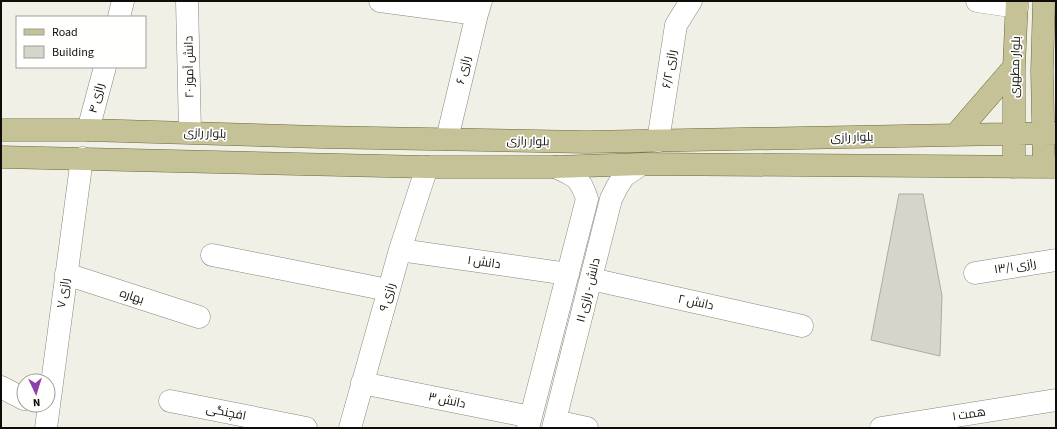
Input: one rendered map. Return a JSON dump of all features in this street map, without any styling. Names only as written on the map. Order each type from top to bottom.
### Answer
[{"type":"main road","points":[[1,157],[427,167],[642,164],[1050,167],[1050,133],[1044,1]]},
{"type":"main road","name":"بلوار مطهری","points":[[1014,167],[1014,67],[1017,4]]},
{"type":"main road","points":[[1047,60],[1056,89]]},
{"type":"main road","points":[[956,134],[1014,67]]},
{"type":"main road","name":"بلوار رازی","points":[[1,130],[190,132],[586,142],[1050,133]]},
{"type":"main road","points":[[318,136],[318,164]]},
{"type":"street","name":"دانش آموز ۲۰","points":[[187,1],[190,132]]},
{"type":"street","points":[[380,1],[479,7]]},
{"type":"street","name":"رازی ۶/۲","points":[[658,141],[676,25],[691,1]]},
{"type":"street","points":[[977,1],[1017,4]]},
{"type":"street","name":"رازی ۶","points":[[447,139],[479,7]]},
{"type":"street","name":"رازی ۴","points":[[88,130],[105,68]]},
{"type":"street","name":"رازی ۷","points":[[43,415],[66,274],[82,158]]},
{"type":"street","name":"دانش - رازی ۱۱","points":[[554,425],[611,199],[624,176],[642,164]]},
{"type":"street","name":"دانش - رازی ۱۱","points":[[529,423],[587,199],[584,189],[575,176],[555,166]]},
{"type":"street","name":"رازی ۹","points":[[350,428],[388,290],[427,167]]},
{"type":"street","points":[[576,242],[599,244]]},
{"type":"street","name":"دانش ۱","points":[[400,250],[568,274]]},
{"type":"street","points":[[212,255],[388,290]]},
{"type":"street","name":"رازی ۱۳/۱","points":[[975,273],[1056,260]]},
{"type":"street","name":"بهاره","points":[[66,274],[199,317]]},
{"type":"street","name":"دانش ۲","points":[[590,279],[802,326]]},
{"type":"street","name":"دانش ۳","points":[[362,383],[529,423]]},
{"type":"street","points":[[1,387],[16,395]]},
{"type":"street","name":"همت ۱","points":[[881,428],[1056,400]]},
{"type":"street","name":"افچنگی","points":[[170,401],[306,428]]},
{"type":"street","points":[[554,425],[587,428]]},
{"type":"building","points":[[899,194],[923,194],[942,296],[940,356],[871,340]]}]
